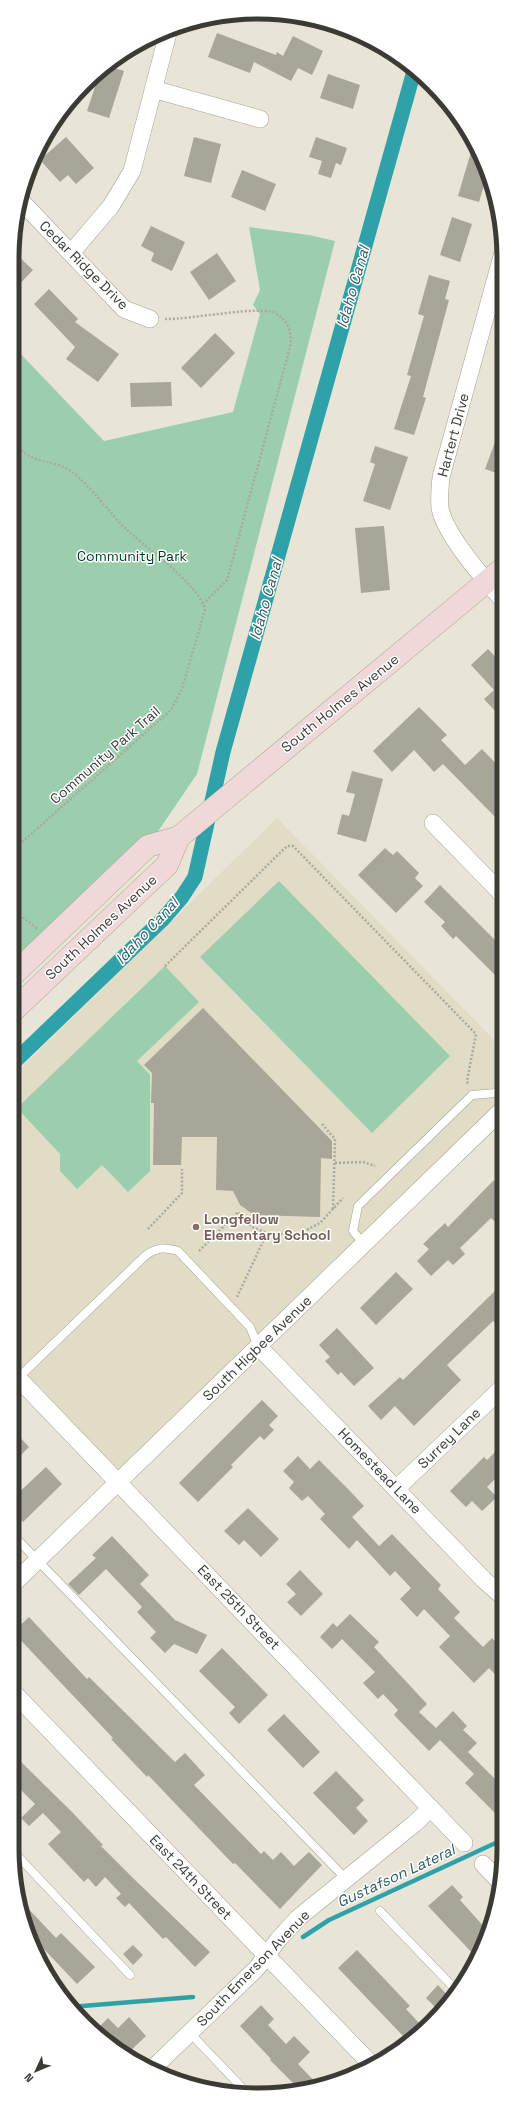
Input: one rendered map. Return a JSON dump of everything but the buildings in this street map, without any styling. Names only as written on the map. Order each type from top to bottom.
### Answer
[{"type":"main road","name":"South Holmes Avenue","points":[[19,969],[148,846],[178,836],[494,576]]},
{"type":"main road","name":"South Holmes Avenue","points":[[19,1005],[167,865],[178,836]]},
{"type":"street","points":[[71,254],[111,206],[132,171],[167,37]]},
{"type":"street","points":[[154,89],[260,119]]},
{"type":"street","name":"Cedar Ridge Drive","points":[[25,205],[124,309],[150,319]]},
{"type":"street","name":"Hartert Drive","points":[[494,576],[445,523],[440,507],[441,477],[497,274]]},
{"type":"street","points":[[434,823],[497,889]]},
{"type":"street","name":"South Higbee Avenue","points":[[19,1578],[497,1115]]},
{"type":"street","name":"Homestead Lane","points":[[258,1346],[484,1580],[497,1592]]},
{"type":"street","name":"East 25th Street","points":[[19,1379],[464,1843]]},
{"type":"street","name":"Surrey Lane","points":[[396,1489],[497,1393]]},
{"type":"street","name":"East 24th Street","points":[[19,1698],[369,2061]]},
{"type":"street","name":"South Emerson Avenue","points":[[156,2065],[267,1956],[278,1940],[298,1918],[347,1880],[431,1808]]},
{"type":"street","points":[[483,1864],[495,1877]]},
{"type":"lane","points":[[364,1244],[353,1231],[358,1206],[472,1095],[497,1094]]},
{"type":"lane","points":[[19,1371],[146,1255],[156,1249],[166,1247],[178,1251],[250,1327],[258,1346]]},
{"type":"lane","points":[[19,1541],[347,1880]]},
{"type":"lane","points":[[20,1858],[130,1974]]},
{"type":"lane","points":[[380,1911],[453,1987]]},
{"type":"lane","points":[[190,2033],[241,2087]]},
{"type":"path","points":[[19,448],[36,459],[58,464],[71,472],[96,495],[122,525],[154,552],[204,603],[227,580],[290,347],[291,334],[287,322],[274,312],[259,310],[182,320],[150,319]]},
{"type":"path","name":"Community Park Trail","points":[[19,845],[171,710],[182,689],[205,610],[204,603]]},
{"type":"path","points":[[165,966],[287,846],[293,846],[476,1034],[467,1080],[472,1095]]},
{"type":"path","points":[[19,914],[51,938]]},
{"type":"path","points":[[322,1124],[335,1139],[333,1209]]},
{"type":"path","points":[[335,1163],[363,1162],[376,1166]]},
{"type":"path","points":[[148,1229],[182,1193],[182,1169]]},
{"type":"path","points":[[199,1251],[238,1212],[252,1227],[267,1233],[297,1235],[320,1223],[343,1198]]},
{"type":"path","points":[[237,1298],[267,1233]]},
{"type":"shaded area","name":"Longfellow Elementary School","points":[[277,818],[497,1043],[497,1113],[119,1482],[19,1379],[19,1070]]},
{"type":"green space","name":"Community Park","points":[[249,227],[309,235],[335,241],[197,774],[148,846],[19,957],[19,352],[104,441],[233,412],[260,314],[253,305],[260,290]]},
{"type":"green space","points":[[279,881],[450,1056],[372,1133],[200,957]]},
{"type":"green space","points":[[165,966],[199,1002],[137,1061],[150,1075],[150,1171],[128,1192],[102,1165],[77,1189],[60,1171],[60,1154],[19,1110],[19,1106]]},
{"type":"waterway","name":"Idaho Canal","points":[[19,1057],[163,919],[182,897],[195,877],[223,752],[413,75]]},
{"type":"waterway","name":"Gustafson Lateral","points":[[303,1937],[329,1920],[497,1842]]},
{"type":"waterway","name":"Gustafson Lateral","points":[[78,2006],[193,1997]]},
{"type":"place","name":"Longfellow Elementary School","points":[[196,1227]]}]
